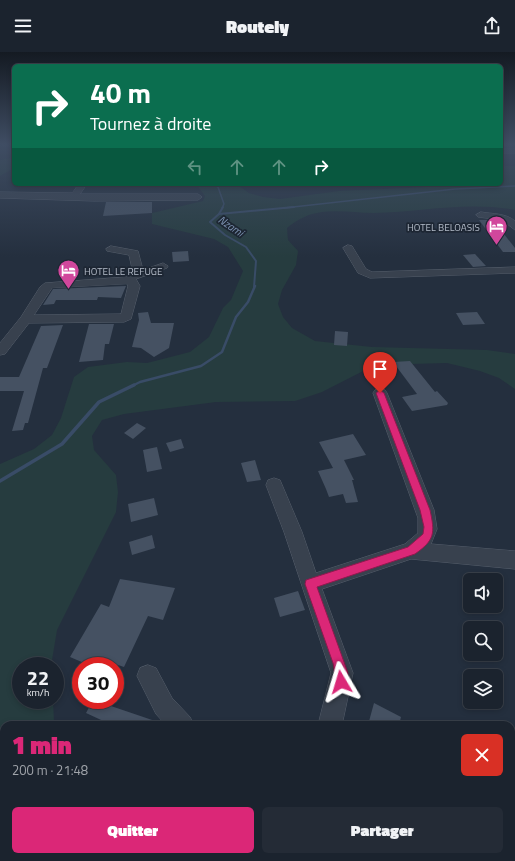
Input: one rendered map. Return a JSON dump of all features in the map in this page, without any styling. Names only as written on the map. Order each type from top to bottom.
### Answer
[{"type":"street","points":[[74,196],[82,186]]},
{"type":"street","points":[[0,195],[74,196],[94,198],[198,197]]},
{"type":"street","points":[[481,215],[506,218],[512,221],[515,227]]},
{"type":"street","points":[[348,248],[362,271],[370,275],[515,270]]},
{"type":"street","points":[[26,319],[124,318],[127,316],[135,277],[132,252],[111,249]]},
{"type":"street","points":[[0,351],[26,319],[44,289],[49,285],[135,277],[163,266]]},
{"type":"street","points":[[310,584],[412,551],[422,544],[428,536],[429,527],[425,510],[380,393]]},
{"type":"street","points":[[274,485],[293,532],[342,673],[331,721]]},
{"type":"street","points":[[412,551],[515,560]]},
{"type":"street","points":[[148,676],[164,706],[178,721]]},
{"type":"green space","points":[[503,182],[515,182],[515,210],[462,207],[374,213],[329,211],[303,217],[287,228],[288,240],[298,251],[296,265],[282,290],[278,304],[283,317],[292,328],[315,341],[372,347],[487,350],[515,354],[515,389],[499,378],[480,371],[447,363],[375,365],[322,392],[295,401],[216,402],[124,414],[102,420],[92,436],[94,450],[116,475],[118,492],[116,512],[57,630],[52,657],[12,657],[12,709],[53,709],[54,721],[0,721],[0,464],[34,449],[52,435],[61,418],[74,377],[88,367],[127,362],[147,363],[190,352],[209,337],[223,308],[231,300],[243,271],[228,247],[214,239],[152,224],[152,213],[203,201],[205,196],[198,186],[239,186],[249,193],[263,197],[280,199],[339,191],[430,186],[503,186]]},
{"type":"building","points":[[106,202],[152,202],[152,213],[103,216]]},
{"type":"building","points":[[479,220],[493,220],[515,248],[515,252],[503,252]]},
{"type":"building","points":[[188,251],[189,261],[173,262],[172,252]]},
{"type":"building","points":[[475,254],[486,266],[473,267],[463,255]]},
{"type":"building","points":[[126,286],[121,298],[98,297],[97,300],[56,300],[54,304],[43,305],[53,289]]},
{"type":"building","points":[[148,312],[151,323],[174,323],[169,348],[154,357],[141,348],[132,347],[139,320],[138,313]]},
{"type":"building","points":[[477,312],[485,324],[463,325],[456,313]]},
{"type":"building","points":[[89,324],[114,324],[109,344],[105,344],[103,360],[79,362]]},
{"type":"building","points":[[63,325],[47,368],[43,368],[28,423],[25,423],[23,430],[12,431],[24,391],[0,391],[0,377],[19,377],[41,326]]},
{"type":"building","points":[[335,331],[348,332],[347,346],[334,345]]},
{"type":"building","points":[[410,361],[435,392],[437,391],[448,403],[447,405],[412,411],[402,397],[417,394],[393,362]]},
{"type":"building","points":[[137,423],[146,428],[133,439],[124,433]]},
{"type":"building","points":[[353,434],[366,455],[344,460],[354,480],[352,480],[358,502],[346,503],[343,494],[329,497],[318,471],[333,468],[319,442]]},
{"type":"building","points":[[181,439],[184,448],[170,452],[166,443]]},
{"type":"building","points":[[157,447],[162,469],[147,472],[143,450]]},
{"type":"building","points":[[255,460],[261,480],[247,482],[241,463]]},
{"type":"building","points":[[154,498],[158,515],[131,522],[128,504]]},
{"type":"building","points":[[152,535],[155,548],[132,555],[129,542]]},
{"type":"building","points":[[120,579],[175,588],[163,620],[148,616],[124,667],[124,657],[70,657],[101,604],[109,607]]},
{"type":"building","points":[[298,591],[305,610],[280,617],[274,598]]},
{"type":"building","points":[[374,703],[401,717],[400,721],[369,721]]},
{"type":"building","points":[[88,709],[120,709],[155,721],[103,721],[86,713]]},
{"type":"waterway","points":[[216,186],[224,204],[222,208]]},
{"type":"waterway","name":"Nzami","points":[[288,208],[455,189],[515,186]]},
{"type":"waterway","name":"Nzami","points":[[219,214],[223,207]]},
{"type":"waterway","name":"Nzami","points":[[288,208],[294,207]]},
{"type":"waterway","name":"Nzami","points":[[219,214],[288,208]]},
{"type":"waterway","name":"Nzami","points":[[219,214],[210,222],[225,235],[246,247],[256,261],[254,287]]},
{"type":"waterway","name":"Nzami","points":[[134,385],[140,382],[201,366],[222,352],[236,317],[248,302],[255,286]]},
{"type":"waterway","name":"Nzami","points":[[0,481],[62,444],[99,402],[134,385]]},
{"type":"place","name":"HOTEL BELOASIS","points":[[496,246]]},
{"type":"place","name":"HOTEL LE REFUGE","points":[[69,290]]},
{"type":"route","points":[[341,682],[342,673],[339,663],[310,584],[412,551],[422,544],[428,536],[429,527],[425,510],[380,393]]}]
